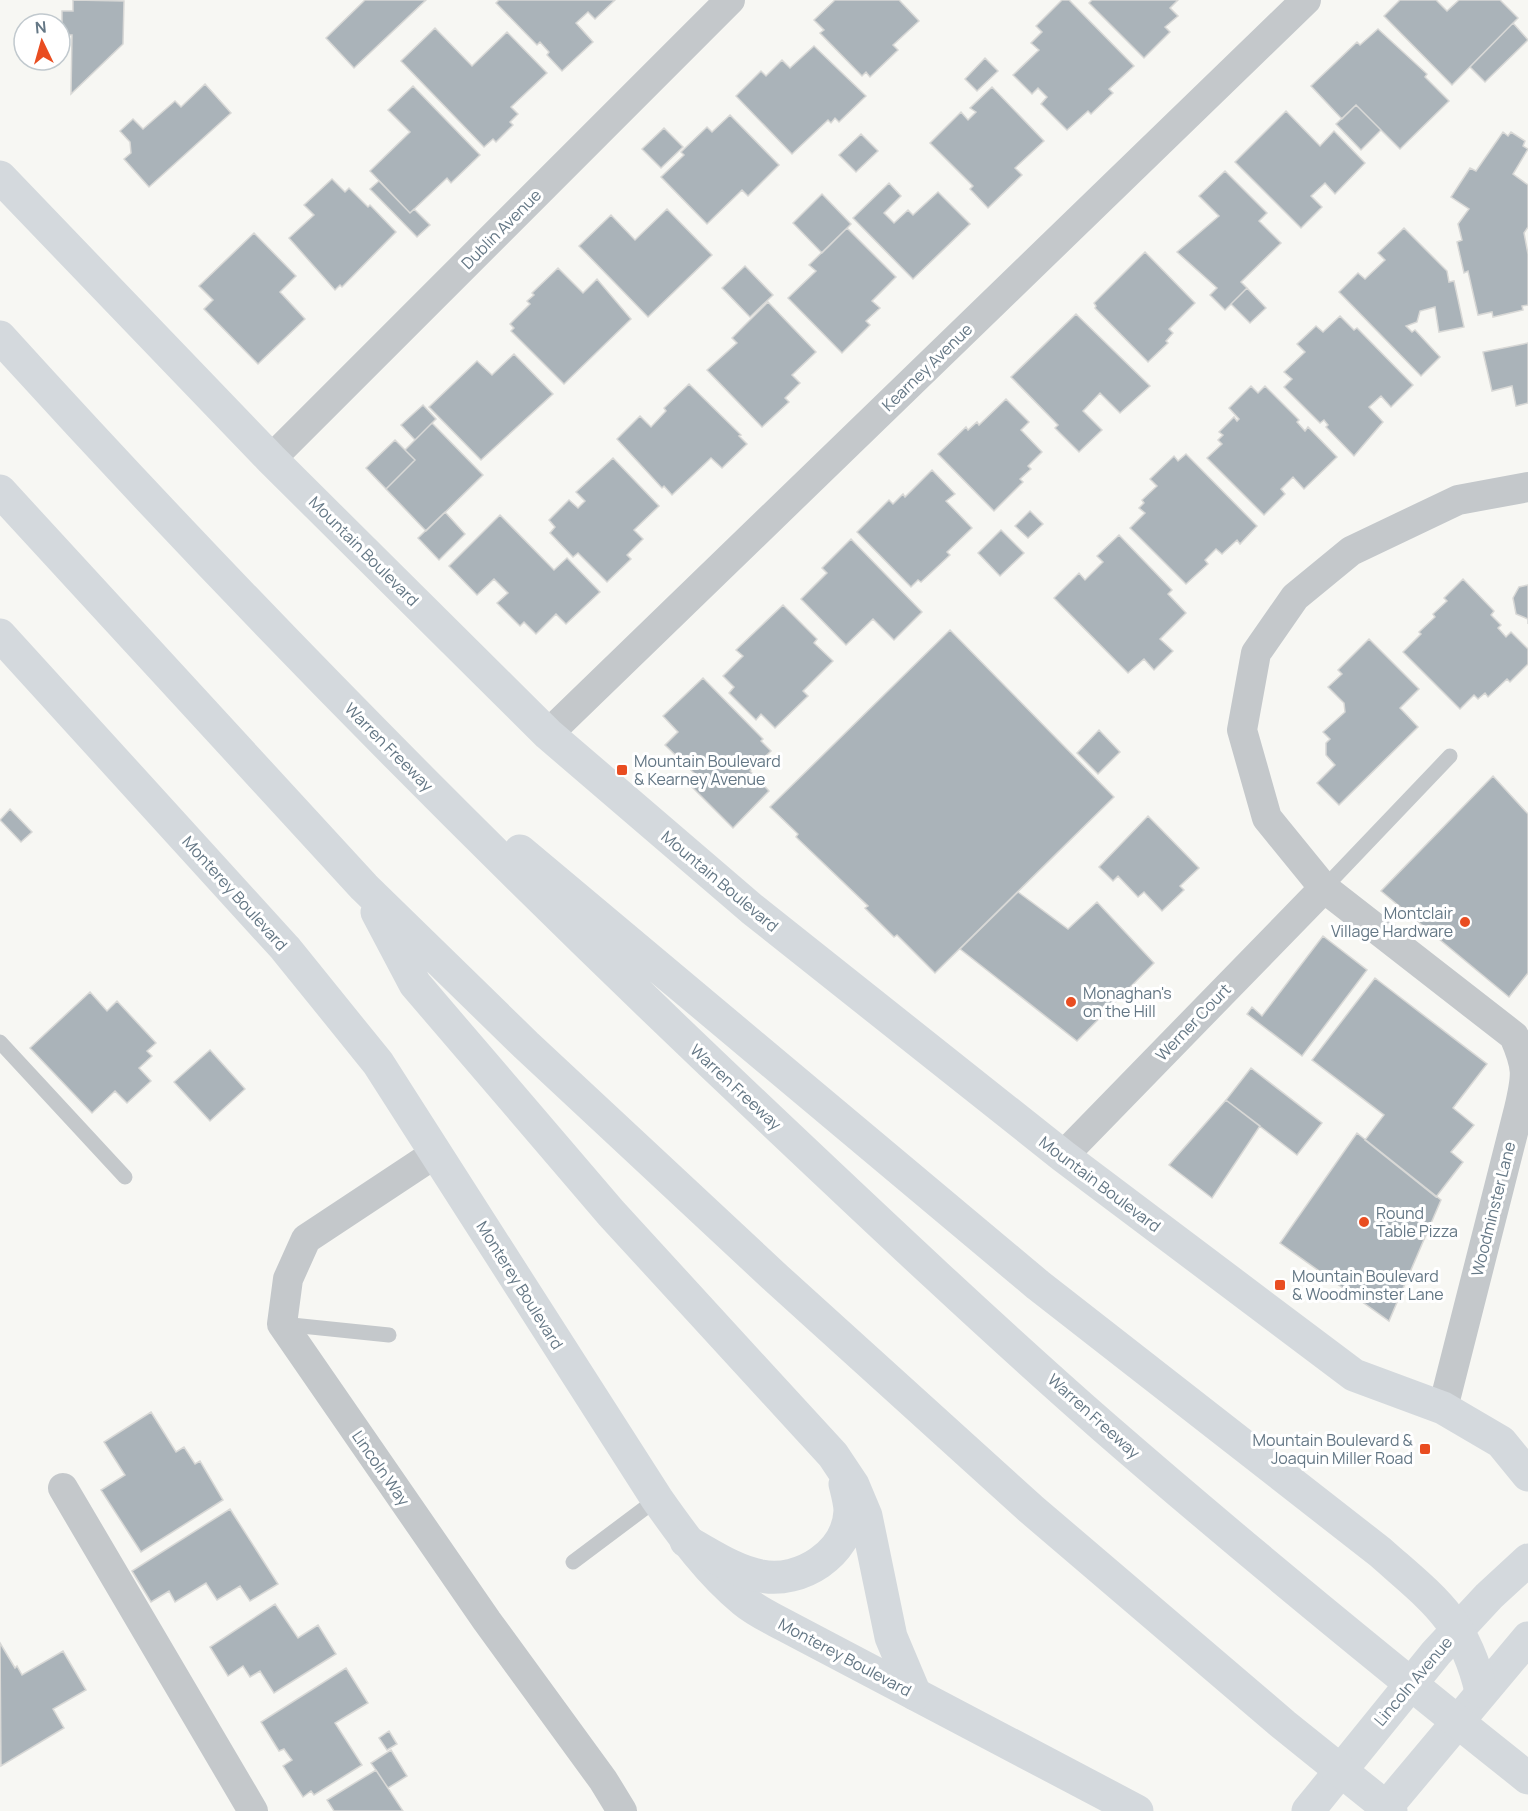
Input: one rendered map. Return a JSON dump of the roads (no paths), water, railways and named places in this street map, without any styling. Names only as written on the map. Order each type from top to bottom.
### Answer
[{"type":"main road","name":"Mountain Boulevard","points":[[0,177],[271,459],[549,734],[752,909],[1063,1156],[1354,1375],[1443,1408],[1514,1441],[1528,1475]]},
{"type":"main road","name":"Warren Freeway","points":[[0,337],[125,475],[357,716],[603,962],[852,1197],[1095,1419],[1358,1642],[1528,1778]]},
{"type":"main road","points":[[0,491],[364,887],[526,1045],[777,1279],[1031,1509],[1284,1725],[1391,1811]]},
{"type":"main road","name":"Monterey Boulevard","points":[[0,635],[285,948],[378,1063],[686,1541],[746,1602],[1137,1811]]},
{"type":"main road","points":[[357,716],[1020,1270],[1380,1552],[1429,1595],[1458,1628],[1473,1658],[1481,1691]]},
{"type":"main road","points":[[364,887],[415,984],[619,1221],[834,1455],[853,1485],[867,1516],[891,1637],[915,1694]]},
{"type":"main road","points":[[686,1541],[735,1568],[761,1576],[786,1577],[812,1568],[832,1552],[844,1533],[850,1511],[846,1486],[834,1455]]},
{"type":"main road","name":"Lincoln Avenue","points":[[1310,1808],[1436,1653],[1458,1628],[1528,1560]]},
{"type":"main road","points":[[1383,1811],[1481,1691],[1528,1638]]},
{"type":"street","name":"Dublin Avenue","points":[[271,459],[730,0]]},
{"type":"street","name":"Kearney Avenue","points":[[549,734],[1306,0]]},
{"type":"street","name":"Woodminster Lane","points":[[1443,1408],[1519,1109],[1528,1070],[1526,1056],[1514,1036],[1324,888],[1267,818],[1242,730],[1256,653],[1295,597],[1351,551],[1458,500],[1528,488]]},
{"type":"street","name":"Werner Court","points":[[1063,1156],[1324,888]]},
{"type":"street","points":[[282,1324],[288,1279],[306,1239],[436,1153]]},
{"type":"street","name":"Lincoln Way","points":[[282,1324],[487,1621],[603,1780],[622,1811]]},
{"type":"street","points":[[63,1488],[253,1811]]},
{"type":"lane","points":[[1324,888],[1450,756]]},
{"type":"lane","points":[[0,1042],[125,1177]]},
{"type":"lane","points":[[282,1324],[388,1335]]},
{"type":"lane","points":[[573,1562],[657,1499]]},
{"type":"place","name":"Mountain Boulevard & Kearney Avenue","points":[[622,770]]},
{"type":"place","name":"Montclair Village Hardware","points":[[1465,922]]},
{"type":"place","name":"Monaghan's on the Hill","points":[[1071,1002]]},
{"type":"place","name":"Round Table Pizza","points":[[1364,1222]]},
{"type":"place","name":"Mountain Boulevard & Woodminster Lane","points":[[1280,1285]]},
{"type":"place","name":"Mountain Boulevard & Joaquin Miller Road","points":[[1425,1449]]}]
